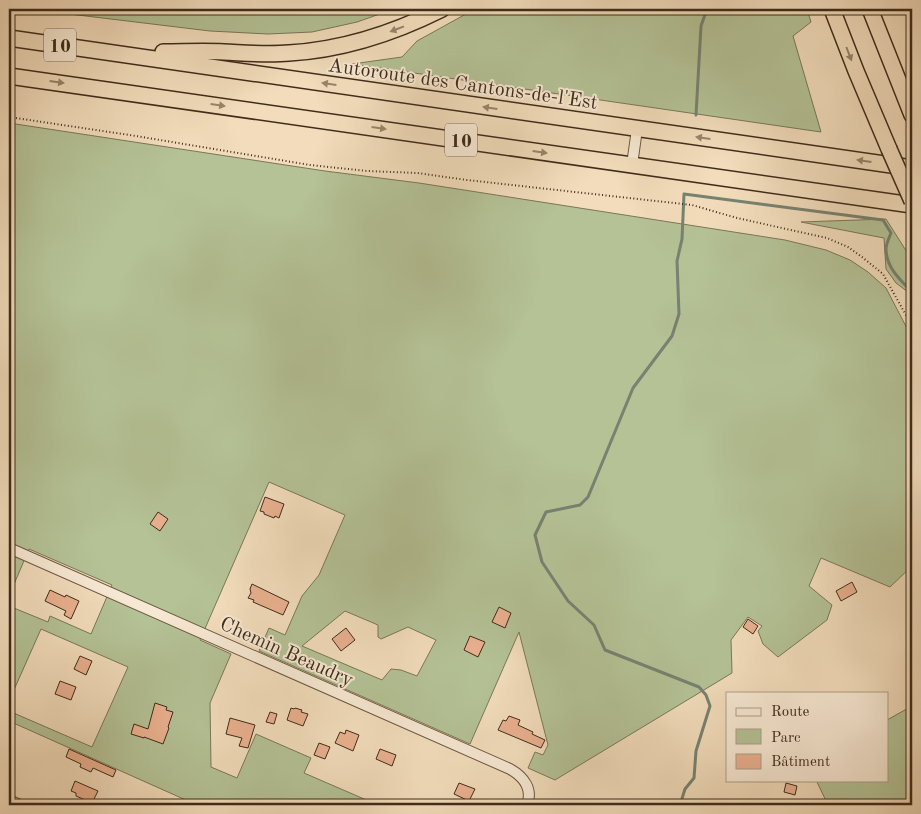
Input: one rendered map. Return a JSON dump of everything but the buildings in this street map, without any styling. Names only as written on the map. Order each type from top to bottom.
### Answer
[{"type":"highway","points":[[111,52],[269,54],[308,52],[376,36],[410,24],[442,9]]},
{"type":"highway","points":[[832,9],[856,71],[912,201]]},
{"type":"highway","points":[[870,9],[912,115]]},
{"type":"highway","name":"Autoroute des Cantons-de-l'Est","points":[[9,38],[912,168]]},
{"type":"highway","name":"10","points":[[9,76],[912,206]]},
{"type":"street","points":[[632,165],[637,129]]},
{"type":"street","name":"Chemin Beaudry","points":[[9,548],[510,769],[524,779],[529,793],[527,805]]},
{"type":"street","points":[[9,800],[20,805]]},
{"type":"path","points":[[9,117],[310,164],[362,170],[417,173],[692,205],[737,218],[827,238],[848,247],[883,274],[912,326]]},
{"type":"green space","points":[[28,9],[394,9],[357,22],[312,32],[268,34],[210,31]]},
{"type":"green space","points":[[475,9],[807,9],[811,22],[793,36],[821,132],[352,64],[402,57],[417,41]]},
{"type":"green space","points":[[9,123],[325,171],[419,183],[785,240],[826,250],[850,260],[868,272],[886,288],[912,338],[912,566],[890,587],[821,558],[809,586],[832,605],[827,620],[778,657],[763,644],[758,631],[762,626],[748,617],[731,640],[732,673],[555,780],[528,768],[535,752],[543,755],[548,745],[519,632],[470,744],[259,651],[269,628],[285,635],[302,596],[319,575],[345,515],[269,482],[200,640],[231,654],[210,703],[211,767],[237,778],[256,734],[311,758],[304,773],[378,805],[197,805],[9,721],[9,711],[92,747],[128,667],[41,629],[9,701],[9,606],[48,622],[50,616],[91,634],[112,585],[29,549],[9,596]],"holes":[[[345,611],[378,625],[378,637],[381,639],[408,627],[436,640],[417,676],[401,670],[391,669],[382,680],[302,646]]]},
{"type":"green space","points":[[886,219],[912,260],[912,295],[896,283],[886,269],[884,238],[801,222]]},
{"type":"green space","points":[[912,706],[912,805],[828,805],[817,782],[888,782],[888,719]]},
{"type":"waterway","points":[[696,115],[701,26],[707,9]]},
{"type":"waterway","points":[[680,805],[685,789],[694,778],[696,751],[710,706],[706,695],[699,687],[605,650],[594,625],[568,601],[542,562],[535,535],[546,512],[580,505],[588,497],[633,388],[672,336],[679,314],[677,261],[682,239],[684,194],[883,220],[891,233],[886,247],[888,262],[894,273],[912,292]]}]
